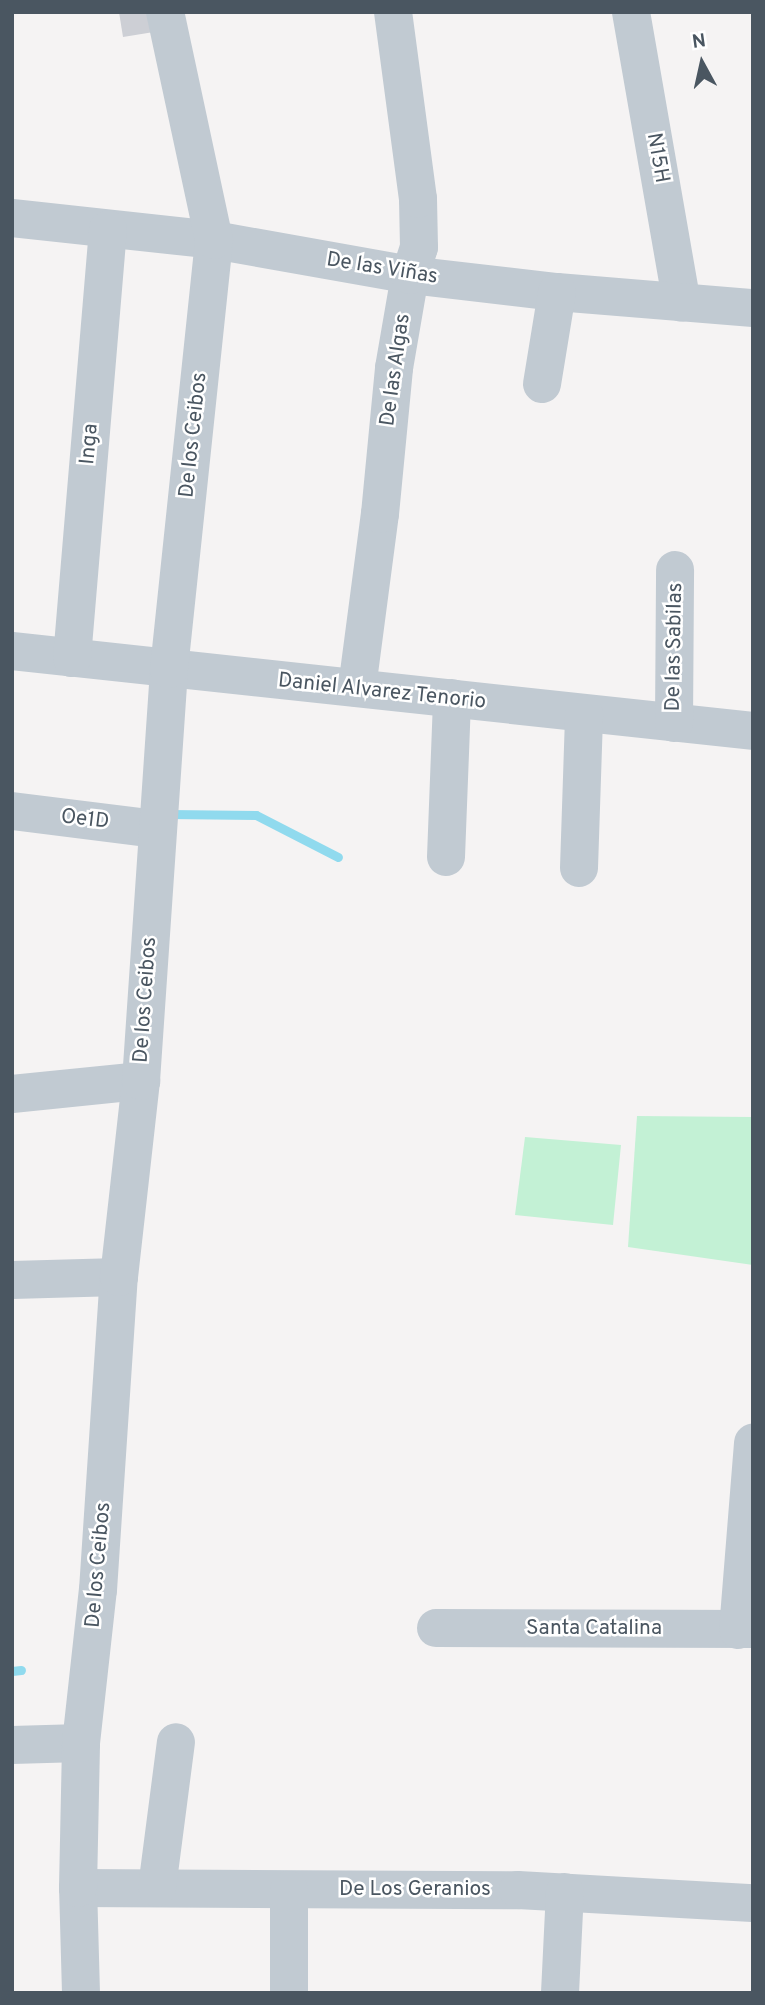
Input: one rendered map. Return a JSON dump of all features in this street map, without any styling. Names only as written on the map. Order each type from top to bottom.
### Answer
[{"type":"street","name":"De los Ceibos","points":[[81,1993],[78,1888],[81,1743],[98,1590],[118,1277],[141,1081],[169,669],[214,240],[165,12]]},
{"type":"street","name":"De las Algas","points":[[357,688],[380,514],[394,368],[410,275],[419,247],[418,199],[393,12]]},
{"type":"street","name":"N15H","points":[[631,12],[682,303]]},
{"type":"street","name":"De las Viñas","points":[[12,218],[214,240],[410,275],[557,292],[753,308]]},
{"type":"street","name":"Inga","points":[[72,658],[108,230]]},
{"type":"street","points":[[542,384],[557,292]]},
{"type":"street","name":"De las Sabilas","points":[[674,723],[676,570]]},
{"type":"street","name":"Daniel Alvarez Tenorio","points":[[12,651],[753,731]]},
{"type":"street","points":[[446,857],[452,698]]},
{"type":"street","points":[[579,868],[584,714]]},
{"type":"street","name":"Oe1D","points":[[12,811],[158,829]]},
{"type":"street","points":[[12,1094],[141,1081]]},
{"type":"street","points":[[12,1280],[118,1277]]},
{"type":"street","points":[[745,1629],[753,1443]]},
{"type":"street","name":"Santa Catalina","points":[[436,1628],[745,1629]]},
{"type":"street","points":[[157,1888],[176,1742]]},
{"type":"street","points":[[12,1745],[81,1743]]},
{"type":"street","name":"De Los Geranios","points":[[78,1888],[565,1892],[753,1903]]},
{"type":"street","points":[[289,1890],[289,1993]]},
{"type":"street","points":[[559,1993],[565,1892]]},
{"type":"green space","points":[[637,1116],[753,1117],[753,1265],[628,1247]]},
{"type":"green space","points":[[525,1137],[621,1145],[613,1225],[515,1215]]},
{"type":"building","points":[[119,12],[155,12],[160,31],[123,37]]},
{"type":"waterway","points":[[168,814],[256,815],[338,857]]},
{"type":"waterway","points":[[12,1671],[21,1670]]}]
